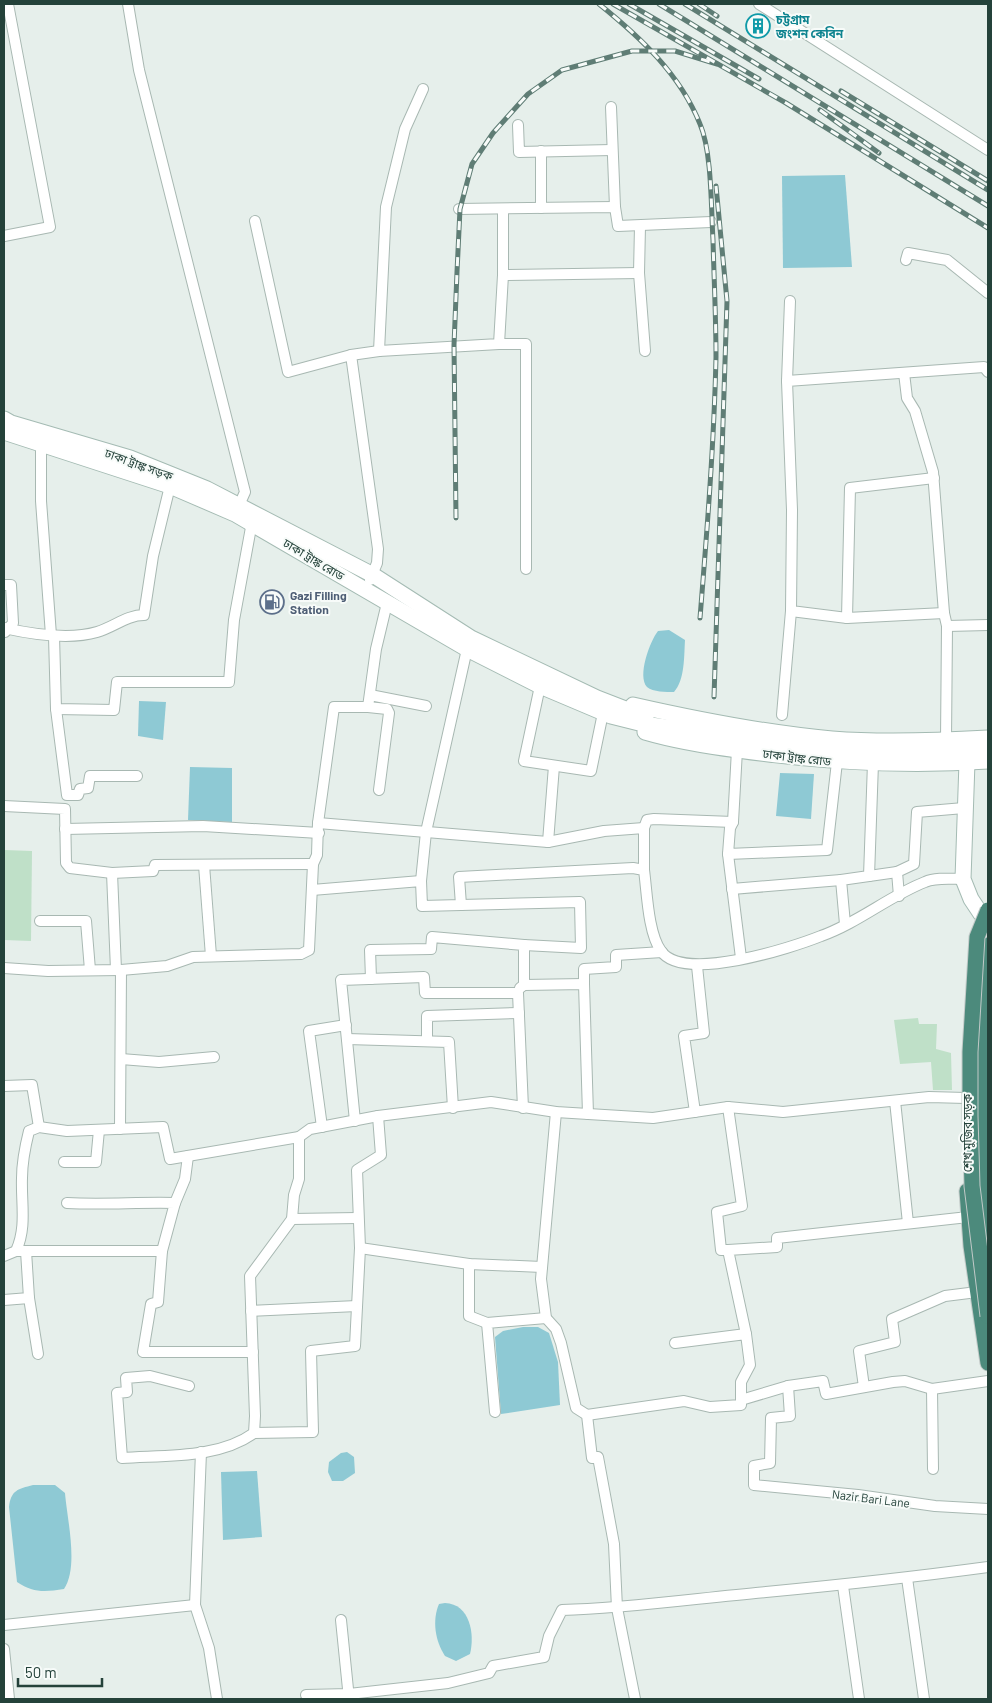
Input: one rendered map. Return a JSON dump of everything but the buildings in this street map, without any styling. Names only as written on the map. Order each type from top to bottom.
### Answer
[{"type":"highway","name":"শেখ মুজিব সড়ক","points":[[985,917],[971,944],[966,1098],[968,1217],[988,1363]]},
{"type":"highway","points":[[985,917],[977,937],[970,1052],[970,1116],[972,1186],[988,1316]]},
{"type":"highway","points":[[988,945],[980,1101],[982,1190],[988,1234]]},
{"type":"highway","name":"শেখ মুজিব সড়ক","points":[[988,993],[986,1155],[988,1230]]},
{"type":"main road","name":"ঢাকা ট্রাঙ্ক সড়ক","points":[[4,419],[11,423],[130,458],[237,509],[270,522]]},
{"type":"main road","name":"ঢাকা ট্রাঙ্ক রোড","points":[[4,432],[237,509],[252,522],[467,649],[540,686],[607,715],[625,725],[647,733],[700,745],[837,762],[988,761]]},
{"type":"main road","name":"ঢাকা ট্রাঙ্ক রোড","points":[[270,522],[373,574],[471,638],[598,698],[668,727]]},
{"type":"main road","points":[[598,698],[748,728],[832,739],[946,740],[988,738]]},
{"type":"main road","name":"ঢাকা ট্রাঙ্ক রোড","points":[[607,715],[643,724],[831,750],[875,753],[988,750]]},
{"type":"main road","points":[[967,762],[963,879],[971,899],[985,917]]},
{"type":"street","points":[[4,236],[50,227],[8,4]]},
{"type":"street","points":[[128,4],[141,80],[245,492],[237,509]]},
{"type":"street","points":[[759,4],[988,150]]},
{"type":"street","points":[[379,350],[386,207],[405,129],[423,89]]},
{"type":"street","points":[[610,107],[615,207],[618,226],[711,222]]},
{"type":"street","points":[[518,124],[518,152],[612,150]]},
{"type":"street","points":[[541,151],[541,208]]},
{"type":"street","points":[[459,209],[615,207]]},
{"type":"street","points":[[499,344],[503,275],[503,209]]},
{"type":"street","points":[[255,220],[288,372],[351,355],[379,350],[526,344],[526,569]]},
{"type":"street","points":[[640,226],[639,273],[645,351]]},
{"type":"street","points":[[906,260],[908,253],[947,260],[988,293]]},
{"type":"street","points":[[503,275],[639,273]]},
{"type":"street","points":[[782,715],[791,611],[792,510],[787,381],[790,302]]},
{"type":"street","points":[[351,355],[375,523],[377,563],[365,590]]},
{"type":"street","points":[[787,381],[984,367],[988,372]]},
{"type":"street","points":[[904,373],[908,398],[915,411],[934,478],[944,613],[947,626],[946,740]]},
{"type":"street","points":[[41,445],[41,501],[56,709],[67,795],[78,795],[80,789],[88,788],[88,778],[90,776],[137,776]]},
{"type":"street","points":[[847,618],[850,488],[934,478]]},
{"type":"street","points":[[5,631],[52,636],[96,632],[134,615],[144,615],[153,556],[170,486]]},
{"type":"street","points":[[56,709],[114,710],[117,682],[229,682],[234,620],[252,522]]},
{"type":"street","points":[[4,585],[11,585],[13,622],[5,631]]},
{"type":"street","points":[[368,707],[376,649],[387,603]]},
{"type":"street","points":[[791,611],[847,618],[944,613]]},
{"type":"street","points":[[947,626],[988,625]]},
{"type":"street","points":[[372,979],[370,950],[431,949],[432,937],[581,948],[580,902],[422,906],[421,881],[426,832],[467,649]]},
{"type":"street","points":[[540,686],[524,762],[591,771],[607,715]]},
{"type":"street","points":[[370,695],[426,706]]},
{"type":"street","points":[[4,968],[118,970],[167,966],[193,957],[301,954],[309,950],[313,864],[317,855],[318,828],[334,707],[387,709],[389,713],[379,790]]},
{"type":"street","points":[[737,750],[733,822],[730,828],[728,854],[741,958]]},
{"type":"street","points":[[728,854],[827,850],[837,762]]},
{"type":"street","points":[[868,876],[873,763]]},
{"type":"street","points":[[548,842],[554,766]]},
{"type":"street","points":[[4,806],[65,809],[67,866],[112,873],[153,871],[155,865],[313,864]]},
{"type":"street","points":[[732,889],[841,880],[897,872],[914,864],[917,812],[964,808]]},
{"type":"street","points":[[733,822],[654,819],[648,820],[644,828],[644,870],[654,934],[662,952],[674,961],[697,966],[741,958],[822,936],[927,881],[963,879]]},
{"type":"street","points":[[65,829],[203,826],[318,828],[426,832],[548,842],[604,831],[644,828]]},
{"type":"street","points":[[204,865],[211,956]]},
{"type":"street","points":[[462,905],[459,877],[633,868],[644,870]]},
{"type":"street","points":[[897,872],[899,896]]},
{"type":"street","points":[[112,873],[118,970],[120,1129]]},
{"type":"street","points":[[841,880],[845,924]]},
{"type":"street","points":[[312,890],[421,881]]},
{"type":"street","points":[[40,921],[86,921],[90,970]]},
{"type":"street","points":[[523,1108],[519,1013],[524,945]]},
{"type":"street","points":[[588,1114],[584,969],[616,967],[616,955],[662,952]]},
{"type":"street","points":[[695,1112],[684,1036],[704,1033],[697,966]]},
{"type":"street","points":[[355,1121],[341,980],[424,977],[425,993],[584,984]]},
{"type":"street","points":[[427,1041],[428,1016],[519,1013]]},
{"type":"street","points":[[322,1127],[309,1031],[346,1025]]},
{"type":"street","points":[[347,1039],[448,1042],[453,1108]]},
{"type":"street","points":[[120,1059],[159,1062],[214,1057]]},
{"type":"street","points":[[4,1086],[32,1085],[39,1127]]},
{"type":"street","points":[[38,1354],[20,1241],[23,1217],[22,1180],[25,1146],[29,1131],[39,1127],[67,1131],[163,1127],[170,1159],[299,1137],[310,1129],[378,1116],[491,1102],[556,1112],[653,1118],[728,1107],[783,1112],[929,1097],[966,1098]]},
{"type":"street","points":[[895,1101],[908,1223]]},
{"type":"street","points":[[728,1107],[742,1206],[717,1212],[721,1250],[777,1247],[777,1238],[968,1217]]},
{"type":"street","points":[[556,1112],[541,1279],[546,1318],[556,1329],[561,1343],[576,1408],[587,1415],[684,1401],[710,1407],[741,1405],[740,1382],[750,1365],[746,1334],[728,1250]]},
{"type":"street","points":[[189,1386],[150,1376],[126,1378],[127,1392],[117,1393],[122,1458],[201,1452],[243,1441],[254,1433],[313,1432],[311,1351],[355,1346],[360,1248],[358,1170],[381,1155],[378,1116]]},
{"type":"street","points":[[64,1162],[96,1162],[99,1130]]},
{"type":"street","points":[[254,1433],[256,1416],[250,1276],[292,1220],[294,1195],[299,1179],[299,1137]]},
{"type":"street","points":[[188,1156],[185,1180],[175,1203],[162,1251],[158,1302],[151,1304],[143,1352],[252,1352]]},
{"type":"street","points":[[67,1203],[108,1205],[124,1202],[175,1203]]},
{"type":"street","points":[[292,1220],[358,1218]]},
{"type":"street","points":[[360,1248],[469,1264],[542,1267]]},
{"type":"street","points":[[4,1256],[21,1251],[162,1251]]},
{"type":"street","points":[[469,1264],[469,1316],[487,1323],[546,1318]]},
{"type":"street","points":[[864,1387],[859,1351],[894,1342],[892,1319],[945,1296],[977,1292]]},
{"type":"street","points":[[4,1300],[29,1298]]},
{"type":"street","points":[[251,1311],[357,1306]]},
{"type":"street","points":[[487,1323],[495,1412]]},
{"type":"street","points":[[675,1343],[746,1334]]},
{"type":"street","points":[[741,1400],[788,1386],[823,1381],[826,1394],[905,1381],[932,1389],[988,1381]]},
{"type":"street","name":"Nazir Bari Lane","points":[[788,1386],[790,1416],[771,1418],[770,1463],[754,1466],[754,1485],[858,1495],[935,1506],[988,1509]]},
{"type":"street","points":[[932,1389],[932,1469]]},
{"type":"street","points":[[587,1415],[592,1458],[598,1457],[614,1544],[616,1608],[636,1699]]},
{"type":"street","points":[[201,1452],[195,1605],[209,1648],[217,1699]]},
{"type":"street","points":[[306,1695],[349,1697],[448,1683],[489,1673],[494,1666],[544,1657],[550,1636],[562,1610],[616,1608],[843,1586],[988,1567]]},
{"type":"street","points":[[907,1578],[924,1699]]},
{"type":"street","points":[[843,1586],[859,1699]]},
{"type":"street","points":[[4,1625],[195,1605]]},
{"type":"street","points":[[341,1620],[349,1697]]},
{"type":"street","points":[[4,1649],[9,1699]]},
{"type":"green space","points":[[4,850],[32,851],[31,941],[4,940]]},
{"type":"green space","points":[[918,1018],[919,1024],[937,1024],[936,1049],[951,1053],[952,1090],[933,1090],[931,1062],[900,1064],[894,1020]]},
{"type":"water","points":[[845,175],[852,267],[783,268],[782,176]]},
{"type":"water","points":[[669,630],[685,640],[682,674],[678,687],[674,692],[650,689],[644,682],[643,675],[648,650],[655,636],[658,631]]},
{"type":"water","points":[[139,701],[166,702],[163,740],[138,736]]},
{"type":"water","points":[[190,767],[232,768],[232,822],[188,820]]},
{"type":"water","points":[[780,773],[814,774],[811,819],[776,816]]},
{"type":"water","points":[[523,1327],[538,1327],[549,1333],[558,1362],[560,1405],[501,1414],[495,1337],[503,1331]]},
{"type":"water","points":[[347,1452],[354,1457],[355,1473],[343,1481],[332,1481],[328,1472],[329,1462],[341,1453]]},
{"type":"water","points":[[257,1471],[262,1537],[223,1540],[221,1472]]},
{"type":"water","points":[[33,1485],[55,1485],[65,1493],[70,1529],[71,1568],[64,1589],[39,1591],[17,1582],[9,1507],[11,1497],[16,1491]]},
{"type":"water","points":[[439,1604],[453,1605],[465,1614],[471,1629],[470,1654],[456,1661],[445,1656],[437,1637],[435,1624],[437,1610]]},
{"type":"railway","points":[[599,4],[644,43],[682,89],[700,124],[707,149],[711,197],[716,357],[712,455],[700,618]]},
{"type":"railway","points":[[613,4],[786,103],[988,228]]},
{"type":"railway","points":[[629,4],[759,79]]},
{"type":"railway","points":[[659,4],[988,206]]},
{"type":"railway","points":[[685,4],[988,190]]},
{"type":"railway","points":[[699,4],[717,16]]},
{"type":"railway","points":[[456,518],[454,345],[457,272],[460,209],[472,164],[493,133],[528,94],[562,70],[632,51],[675,51],[717,64]]},
{"type":"railway","points":[[841,91],[988,181]]},
{"type":"railway","points":[[820,110],[879,153]]},
{"type":"railway","points":[[714,697],[727,301],[716,186]]},
{"type":"place","name":"চট্টগ্রাম জংশন কেবিন","points":[[758,26]]},
{"type":"place","name":"Gazi Filling Station","points":[[272,602]]}]
